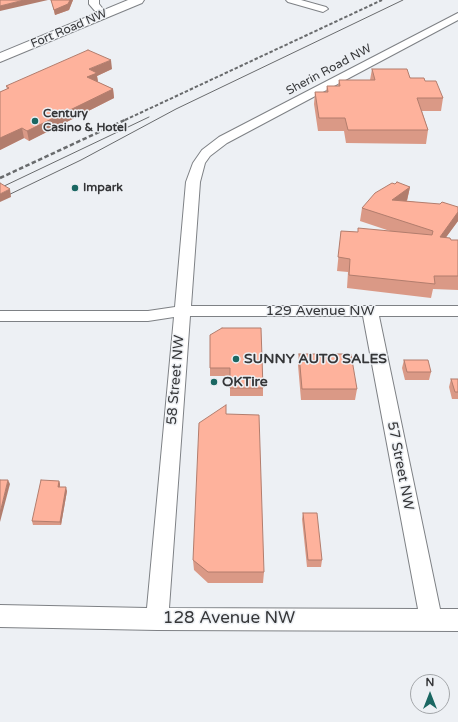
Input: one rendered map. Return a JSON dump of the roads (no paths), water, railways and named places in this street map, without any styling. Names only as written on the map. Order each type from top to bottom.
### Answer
[{"type":"main road","name":"Fort Road NW","points":[[0,50],[96,5],[120,0]]},
{"type":"main road","name":"Fort Road NW","points":[[0,58],[138,0]]},
{"type":"street","points":[[292,0],[322,9]]},
{"type":"street","name":"Sherin Road NW","points":[[212,147],[458,16]]},
{"type":"street","name":"58 Street NW","points":[[157,619],[181,311],[194,176],[199,163],[212,147]]},
{"type":"street","name":"129 Avenue NW","points":[[0,305],[151,305],[181,311]]},
{"type":"street","name":"129 Avenue NW","points":[[0,316],[148,316],[181,311],[458,311]]},
{"type":"street","name":"57 Street NW","points":[[370,311],[431,620]]},
{"type":"street","name":"128 Avenue NW","points":[[0,616],[157,619],[458,620]]},
{"type":"tram line","points":[[0,199],[81,160],[176,109],[403,0]]},
{"type":"tram line","points":[[0,188],[149,117]]},
{"type":"railway","points":[[125,120],[382,0]]},
{"type":"railway","points":[[0,178],[127,119]]},
{"type":"place","name":"Century Casino & Hotel","points":[[35,121]]},
{"type":"place","name":"Impark","points":[[75,188]]},
{"type":"place","name":"SUNNY AUTO SALES","points":[[236,359]]},
{"type":"place","name":"OKTire","points":[[214,382]]}]
